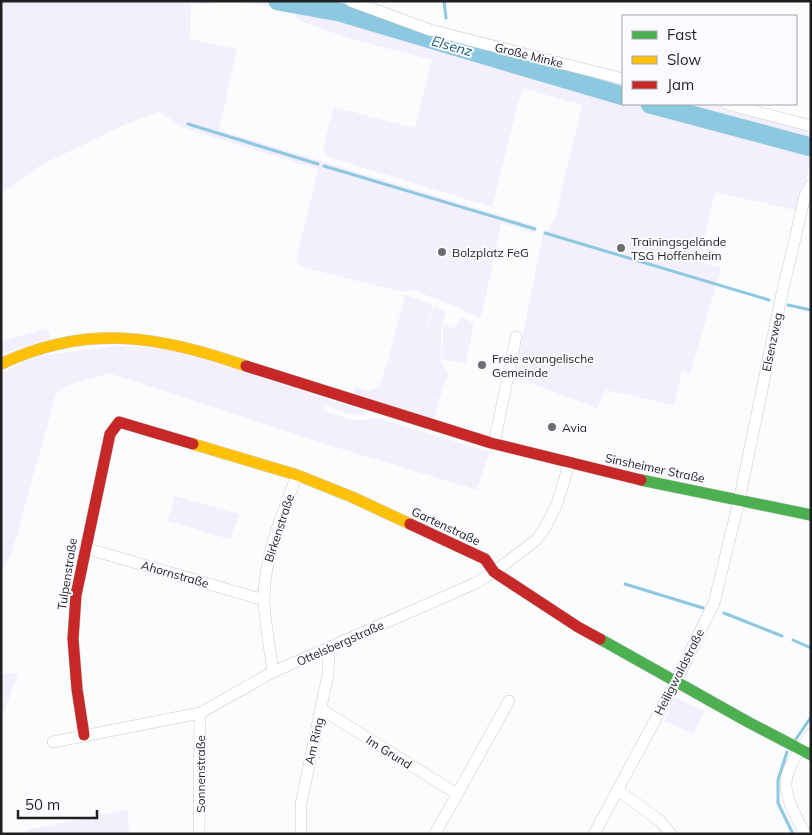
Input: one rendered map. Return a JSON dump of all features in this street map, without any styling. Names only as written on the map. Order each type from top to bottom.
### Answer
[{"type":"street","name":"Große Minke","points":[[351,1],[430,30],[622,79]]},
{"type":"street","points":[[731,105],[811,126]]},
{"type":"street","name":"Elsenzweg","points":[[739,501],[781,298],[805,196],[811,185]]},
{"type":"street","name":"Sinsheimer Straße","points":[[1,364],[16,356],[68,340],[119,337],[164,342],[196,349],[494,444],[569,464],[811,515]]},
{"type":"street","points":[[494,444],[516,338]]},
{"type":"street","name":"Gartenstraße","points":[[119,422],[297,475],[352,497],[485,559],[494,572],[578,627],[811,755]]},
{"type":"street","name":"Tulpenstraße","points":[[84,735],[76,689],[73,639],[76,595],[110,434],[119,422]]},
{"type":"street","name":"Ottelsbergstraße","points":[[53,742],[200,713],[273,672],[476,583],[494,572],[536,540],[545,528],[556,504],[569,464]]},
{"type":"street","name":"Birkenstraße","points":[[273,672],[264,600],[267,565],[277,530],[297,475]]},
{"type":"street","name":"Heiligwaldstraße","points":[[594,834],[676,681],[714,603],[739,501]]},
{"type":"street","name":"Ahornstraße","points":[[85,548],[264,600]]},
{"type":"street","name":"Am Ring","points":[[301,834],[300,804],[328,674],[330,648]]},
{"type":"street","points":[[435,834],[509,701]]},
{"type":"street","name":"Im Grund","points":[[321,709],[457,794]]},
{"type":"street","name":"Sonnenstraße","points":[[200,713],[200,834]]},
{"type":"street","points":[[805,834],[790,802],[786,786],[789,771],[811,734]]},
{"type":"street","points":[[618,790],[660,821],[671,834]]},
{"type":"shaded area","points":[[1,1],[219,1],[207,5],[191,2],[190,39],[237,49],[219,130],[536,226],[534,233],[501,223],[481,319],[452,305],[413,290],[403,292],[305,268],[296,263],[318,169],[183,128],[160,112],[126,124],[41,165],[1,194]]},
{"type":"shaded area","points":[[237,1],[370,1],[442,29],[622,75],[622,105],[748,105],[811,134],[811,159],[799,211],[715,192],[699,262],[721,268],[690,374],[682,372],[674,405],[606,390],[597,408],[515,377],[543,235],[555,219],[582,105],[522,88],[492,207],[328,157],[323,148],[334,107],[415,128],[432,60],[348,38],[300,21],[292,11]]},
{"type":"shaded area","points":[[405,295],[433,305],[428,321],[431,343],[429,321],[434,306],[446,312],[441,327],[441,360],[439,360],[448,374],[439,400],[428,396],[439,401],[433,420],[353,393],[355,386],[370,391],[379,386],[388,361]]},
{"type":"shaded area","points":[[460,317],[474,323],[466,363],[442,360],[443,324],[455,329]]},
{"type":"shaded area","points":[[47,328],[51,339],[1,354],[1,342]]},
{"type":"shaded area","points":[[113,346],[143,347],[172,351],[209,361],[365,411],[364,414],[349,414],[325,405],[323,411],[352,420],[380,419],[490,452],[477,490],[335,447],[109,373],[69,385],[56,394],[12,552],[1,573],[1,373],[38,356]]},
{"type":"shaded area","points":[[175,496],[239,514],[231,540],[168,521]]},
{"type":"shaded area","points":[[1,673],[18,673],[2,718],[1,717]]},
{"type":"shaded area","points":[[675,697],[704,711],[694,734],[664,721]]},
{"type":"shaded area","points":[[128,809],[129,834],[26,834],[27,830]]},
{"type":"waterway","name":"Elsenz","points":[[278,1],[339,12],[622,96]]},
{"type":"waterway","points":[[444,1],[446,18]]},
{"type":"waterway","name":"Elsenz","points":[[654,105],[811,147]]},
{"type":"waterway","points":[[188,124],[318,164]]},
{"type":"waterway","points":[[324,166],[535,229]]},
{"type":"waterway","points":[[545,233],[769,300]]},
{"type":"waterway","points":[[788,305],[811,310]]},
{"type":"waterway","points":[[625,584],[703,608]]},
{"type":"waterway","points":[[724,613],[782,636]]},
{"type":"waterway","points":[[793,640],[811,648]]},
{"type":"waterway","points":[[796,739],[811,717]]},
{"type":"waterway","points":[[787,752],[778,780],[778,803],[793,834]]},
{"type":"traffic: fast","points":[[641,480],[811,515]]},
{"type":"traffic: fast","points":[[600,639],[811,755]]},
{"type":"traffic: slow","points":[[1,364],[33,351],[64,343],[124,338],[183,347],[246,366]]},
{"type":"traffic: slow","points":[[193,444],[297,475],[352,497],[410,524]]},
{"type":"traffic: jam","points":[[246,366],[491,443],[641,480]]},
{"type":"traffic: jam","points":[[84,735],[77,689],[73,639],[76,595],[110,434],[119,422],[193,444]]},
{"type":"traffic: jam","points":[[410,524],[485,559],[494,572],[578,627],[600,639]]},
{"type":"place","name":"Trainingsgelände TSG Hoffenheim","points":[[621,248]]},
{"type":"place","name":"Bolzplatz FeG","points":[[442,252]]},
{"type":"place","name":"Freie evangelische Gemeinde","points":[[482,365]]},
{"type":"place","name":"Avia","points":[[552,427]]}]
